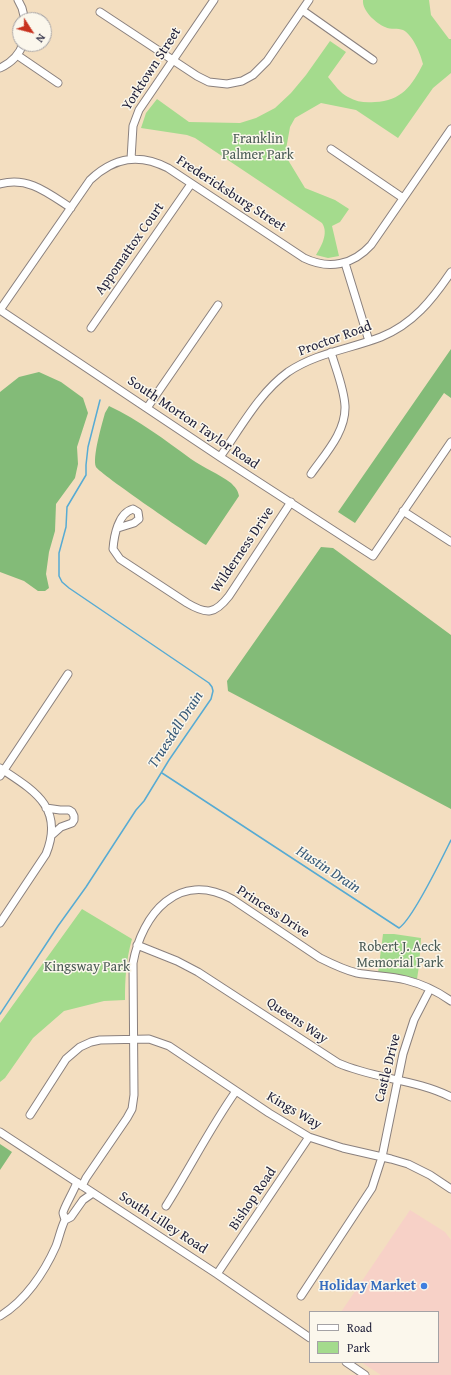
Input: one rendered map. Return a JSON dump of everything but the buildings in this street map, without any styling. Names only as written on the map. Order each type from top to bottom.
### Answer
[{"type":"street","points":[[18,0],[23,12]]},
{"type":"street","name":"Yorktown Street","points":[[131,159],[133,126],[143,102],[214,0]]},
{"type":"street","points":[[100,12],[197,76],[209,82],[226,84],[242,81],[254,75],[263,66],[308,0]]},
{"type":"street","points":[[302,10],[374,60]]},
{"type":"street","points":[[0,68],[10,62],[19,52]]},
{"type":"street","points":[[17,55],[58,83]]},
{"type":"street","name":"Fredericksburg Street","points":[[0,310],[90,180],[97,173],[114,163],[131,159],[158,163],[304,258],[315,263],[336,264],[345,263],[357,257],[368,248],[451,129]]},
{"type":"street","points":[[331,149],[403,198]]},
{"type":"street","points":[[0,184],[15,181],[30,184],[43,189],[70,208]]},
{"type":"street","name":"Appomattox Court","points":[[91,328],[191,184]]},
{"type":"street","points":[[345,263],[369,341]]},
{"type":"street","name":"Proctor Road","points":[[220,457],[261,399],[275,383],[301,364],[331,352],[369,341],[393,331],[418,314],[436,294],[451,272]]},
{"type":"street","points":[[147,408],[218,305]]},
{"type":"street","name":"South Morton Taylor Road","points":[[0,310],[220,457],[373,556],[404,511]]},
{"type":"street","points":[[311,474],[339,434],[344,419],[344,397],[331,352]]},
{"type":"street","points":[[451,444],[404,511],[451,542]]},
{"type":"street","name":"Wilderness Drive","points":[[118,528],[114,536],[113,550],[120,559],[187,604],[198,610],[210,612],[221,606],[229,596],[291,502]]},
{"type":"street","points":[[0,923],[43,859],[49,847],[52,835],[50,820],[43,802],[33,790],[1,771],[68,674]]},
{"type":"street","points":[[46,808],[69,810],[74,816],[72,823],[61,828],[52,835]]},
{"type":"street","name":"Princess Drive","points":[[0,1316],[19,1302],[45,1267],[56,1245],[65,1220],[63,1214],[64,1208],[73,1193],[86,1178],[127,1118],[132,1108],[134,1095],[133,963],[137,945],[149,920],[157,909],[165,902],[185,892],[197,890],[221,894],[232,899],[320,958],[333,965],[357,973],[405,980],[430,989],[451,1001]]},
{"type":"street","name":"Queens Way","points":[[137,945],[177,961],[198,972],[338,1064],[358,1071],[425,1087],[451,1097]]},
{"type":"street","name":"Castle Drive","points":[[301,1296],[369,1193],[382,1157],[403,1054],[410,1032],[430,989]]},
{"type":"street","name":"Kings Way","points":[[30,1115],[72,1052],[85,1044],[100,1040],[149,1039],[166,1044],[288,1126],[309,1137],[343,1148],[400,1161],[417,1168],[451,1189]]},
{"type":"street","points":[[166,1206],[187,1173],[208,1133],[236,1091]]},
{"type":"street","name":"South Lilley Road","points":[[0,1132],[217,1274],[309,1337]]},
{"type":"street","name":"Bishop Road","points":[[217,1274],[309,1137]]},
{"type":"street","name":"Princess Drive","points":[[65,1220],[71,1217],[83,1200],[93,1193]]},
{"type":"street","points":[[347,1363],[365,1375]]},
{"type":"shaded area","points":[[410,1210],[445,1232],[451,1240],[451,1375],[381,1375],[363,1363],[439,1363],[439,1311],[342,1311]]},
{"type":"green space","name":"Franklin Palmer Park","points":[[363,0],[429,0],[431,15],[449,39],[451,39],[451,73],[433,88],[398,138],[356,110],[321,103],[295,118],[290,127],[285,155],[305,188],[335,200],[349,209],[340,222],[332,226],[339,256],[328,258],[316,255],[322,244],[325,231],[322,223],[195,138],[187,135],[141,128],[146,113],[157,99],[189,122],[240,123],[256,118],[275,108],[291,93],[306,75],[330,41],[346,52],[328,77],[342,93],[361,102],[384,101],[399,95],[405,91],[419,72],[423,64],[420,56],[416,46],[407,33],[401,29],[387,28],[378,23],[367,12],[363,4]]},
{"type":"green space","points":[[451,349],[451,398],[444,393],[355,523],[338,512]]},
{"type":"green space","points":[[39,372],[61,382],[83,398],[88,413],[77,447],[78,464],[75,478],[56,504],[55,531],[49,552],[46,574],[49,588],[45,591],[38,591],[24,581],[0,572],[0,392],[19,377]]},
{"type":"green space","points":[[109,406],[141,424],[191,459],[231,483],[236,489],[239,496],[206,545],[129,493],[96,467],[95,456],[98,441],[105,413]]},
{"type":"green space","points":[[321,547],[333,548],[451,635],[451,809],[228,691],[227,681]]},
{"type":"green space","name":"Kingsway Park","points":[[82,909],[132,939],[126,970],[125,1000],[104,1001],[64,1011],[33,1038],[5,1078],[0,1082],[0,1023]]},
{"type":"green space","name":"Robert J. Aeck Memorial Park","points":[[383,934],[421,938],[417,979],[402,975],[378,973]]},
{"type":"green space","points":[[0,1144],[12,1152],[0,1170]]},
{"type":"waterway","name":"Truesdell Drain","points":[[0,1014],[136,810],[144,801],[169,760],[211,699],[213,691],[209,683],[69,588],[62,582],[59,576],[59,553],[66,527],[67,507],[86,475],[88,447],[100,400]]},
{"type":"waterway","name":"Hustin Drain","points":[[162,773],[399,928],[412,913],[451,840]]},
{"type":"place","name":"Holiday Market","points":[[424,1286]]}]
